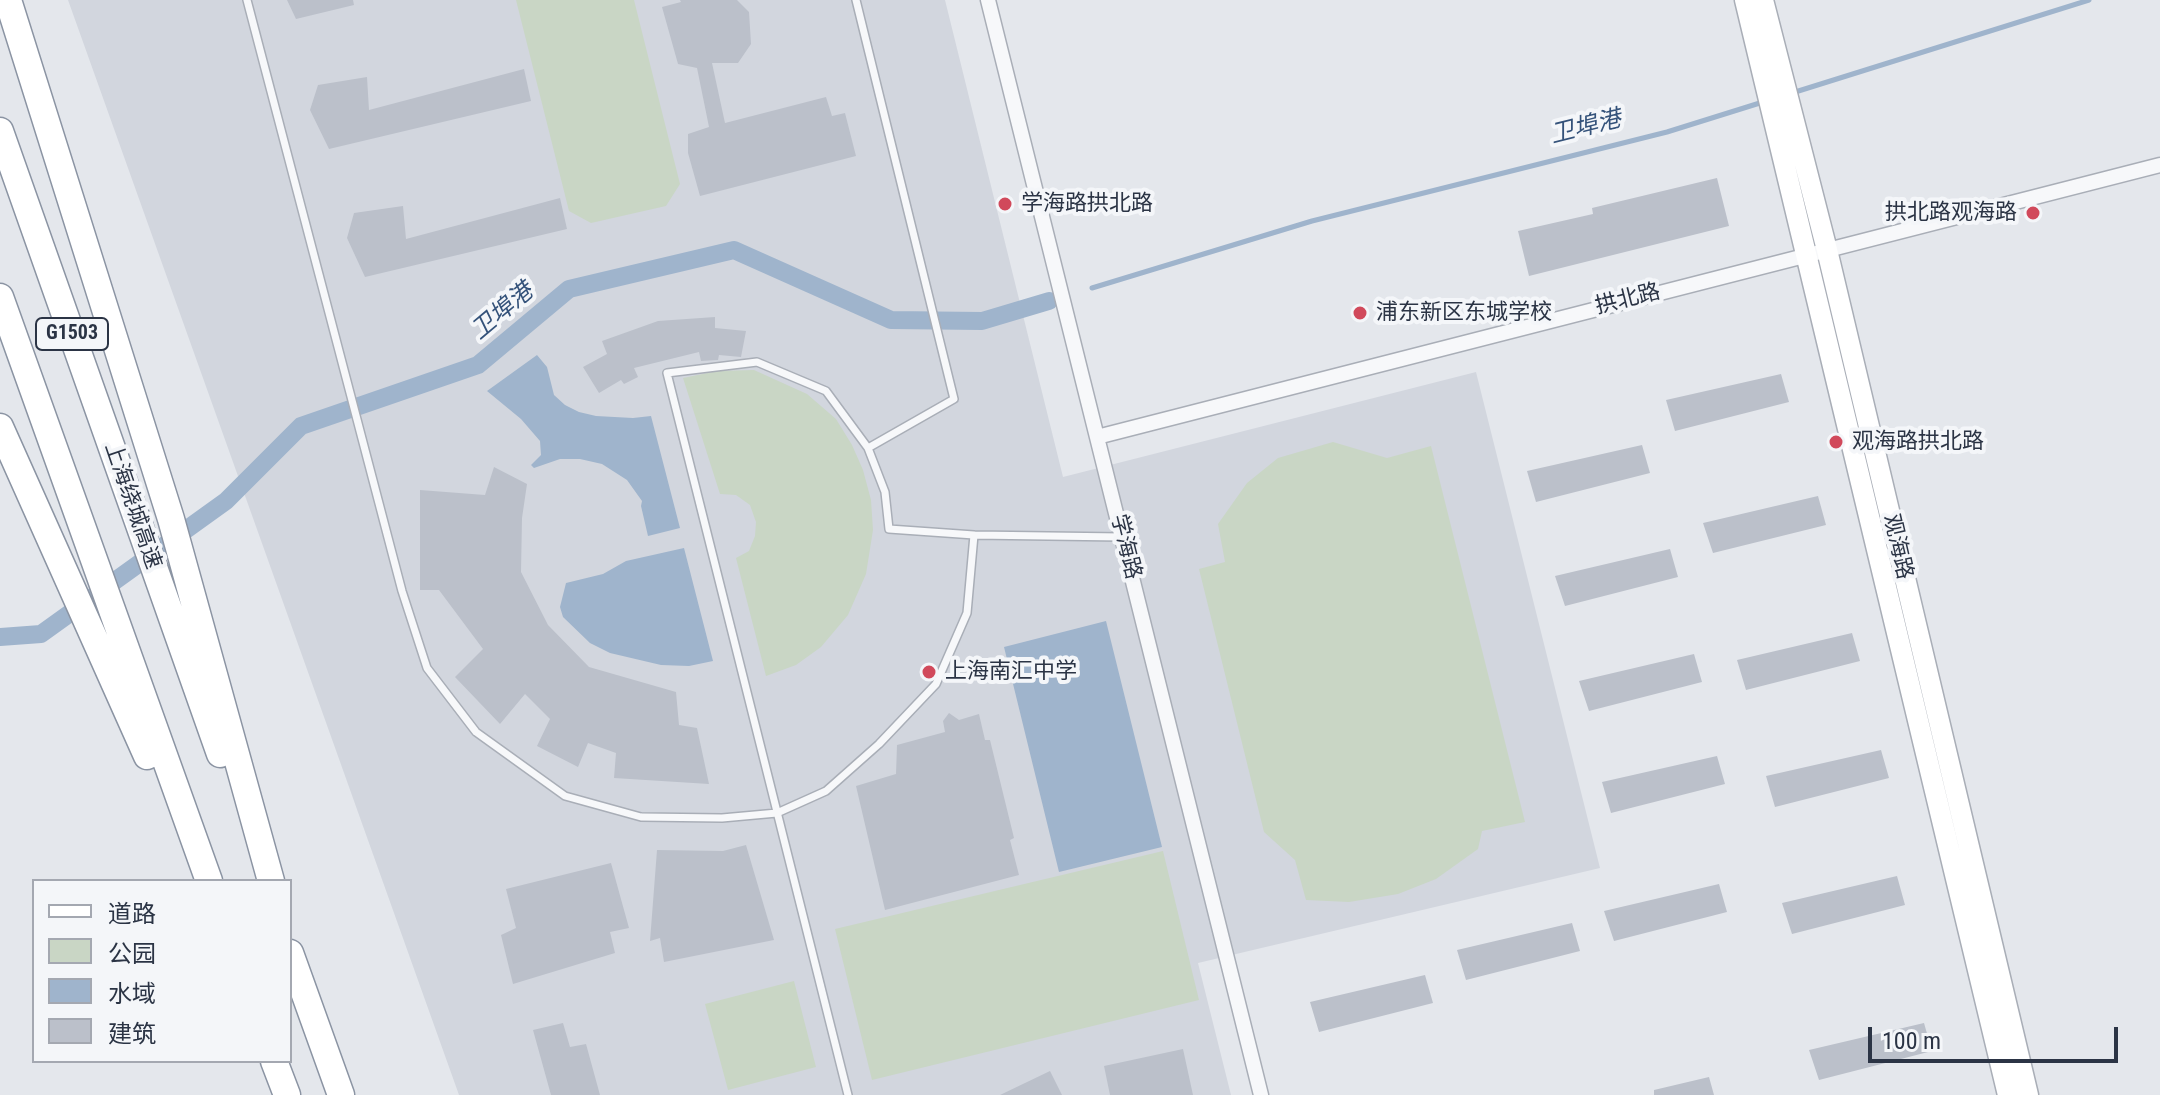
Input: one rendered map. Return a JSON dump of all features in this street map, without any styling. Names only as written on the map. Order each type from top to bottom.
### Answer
[{"type":"highway","points":[[8,0],[171,519],[267,879]]},
{"type":"highway","name":"上海绕城高速","points":[[0,131],[267,879]]},
{"type":"highway","name":"G1503","points":[[0,297],[96,570],[104,630],[208,879]]},
{"type":"highway","points":[[0,427],[70,584],[104,630],[201,879]]},
{"type":"highway","points":[[292,959],[341,1095]]},
{"type":"highway","points":[[275,1063],[287,1095]]},
{"type":"main road","name":"观海路","points":[[1745,0],[1771,69],[2028,1095]]},
{"type":"main road","name":"观海路","points":[[1763,0],[1771,69]]},
{"type":"main road","name":"观海路","points":[[1817,252],[2008,1095]]},
{"type":"street","name":"学海路","points":[[988,0],[1261,1095]]},
{"type":"street","name":"拱北路","points":[[1097,437],[2160,165]]},
{"type":"lane","points":[[247,0],[402,591],[427,668],[476,732],[565,796],[641,817],[722,818],[777,813],[826,791],[879,744],[936,684],[967,613],[974,535]]},
{"type":"lane","points":[[856,0],[954,399],[868,448]]},
{"type":"lane","points":[[848,1095],[667,373],[757,362],[826,391],[868,448],[885,492],[889,529],[974,535],[1122,537]]},
{"type":"shaded area","name":"上海南汇中学","points":[[68,0],[945,0],[1063,477],[1476,372],[1600,868],[1198,963],[1231,1095],[459,1095]]},
{"type":"green space","points":[[516,0],[634,0],[680,184],[666,206],[591,223],[569,211]]},
{"type":"green space","points":[[754,370],[807,394],[836,419],[863,470],[871,500],[873,530],[866,574],[848,615],[821,647],[796,665],[766,676],[736,558],[749,551],[756,522],[750,505],[736,495],[720,494],[683,378],[717,371]]},
{"type":"green space","points":[[1333,442],[1387,458],[1431,446],[1525,822],[1482,831],[1478,849],[1436,879],[1398,894],[1349,902],[1306,900],[1295,860],[1264,832],[1199,569],[1225,562],[1218,524],[1247,483],[1278,458]]},
{"type":"green space","points":[[1163,851],[1199,1000],[872,1080],[835,929]]},
{"type":"green space","points":[[794,981],[816,1067],[728,1090],[705,1004]]},
{"type":"water","points":[[537,355],[547,367],[554,395],[565,405],[596,416],[651,416],[680,528],[648,536],[642,501],[627,480],[602,464],[560,459],[534,468],[531,465],[541,455],[540,441],[521,419],[487,391]]},
{"type":"water","points":[[684,548],[713,661],[689,666],[661,665],[610,653],[590,643],[563,617],[560,607],[566,583],[603,574],[626,561]]},
{"type":"water","points":[[1106,621],[1162,847],[1059,872],[1004,647]]},
{"type":"building","points":[[287,0],[353,0],[354,5],[296,19]]},
{"type":"building","points":[[680,0],[737,0],[749,12],[751,44],[738,63],[712,63],[725,123],[826,97],[832,116],[845,113],[856,156],[700,196],[688,153],[688,134],[709,127],[697,68],[678,64],[662,7]]},
{"type":"building","points":[[524,69],[531,101],[329,149],[310,110],[318,85],[367,77],[369,110]]},
{"type":"building","points":[[1717,178],[1729,226],[1529,276],[1518,231],[1593,214],[1592,208]]},
{"type":"building","points":[[560,198],[567,229],[365,277],[347,238],[354,213],[403,206],[406,239]]},
{"type":"building","points":[[715,317],[715,328],[746,331],[741,357],[719,355],[718,360],[701,361],[699,352],[634,368],[638,377],[624,384],[621,380],[599,393],[583,367],[607,354],[602,341],[658,321]]},
{"type":"building","points":[[1781,374],[1789,402],[1675,431],[1666,400]]},
{"type":"building","points":[[1642,445],[1650,473],[1536,502],[1527,471]]},
{"type":"building","points":[[494,467],[527,484],[522,518],[521,572],[548,625],[589,667],[676,692],[679,725],[697,728],[709,784],[614,778],[616,753],[588,743],[578,767],[537,746],[550,719],[525,694],[500,724],[455,677],[483,649],[439,590],[420,590],[420,490],[485,495]]},
{"type":"building","points":[[1818,496],[1826,525],[1713,553],[1703,523]]},
{"type":"building","points":[[1670,549],[1678,577],[1565,606],[1555,576]]},
{"type":"building","points":[[1852,633],[1860,661],[1746,690],[1737,660]]},
{"type":"building","points":[[1694,654],[1702,682],[1589,711],[1579,681]]},
{"type":"building","points":[[949,713],[959,720],[979,714],[985,740],[990,740],[1014,838],[1010,840],[1019,875],[885,910],[856,786],[896,774],[897,745],[945,732],[943,721]]},
{"type":"building","points":[[1881,750],[1889,778],[1775,807],[1766,776]]},
{"type":"building","points":[[1717,756],[1725,784],[1611,813],[1602,782]]},
{"type":"building","points":[[746,845],[774,940],[664,962],[660,938],[650,941],[657,850],[723,851]]},
{"type":"building","points":[[611,863],[629,928],[610,932],[615,953],[513,984],[501,935],[516,928],[506,889]]},
{"type":"building","points":[[1897,876],[1905,905],[1792,934],[1782,903]]},
{"type":"building","points":[[1719,884],[1727,912],[1614,941],[1604,911]]},
{"type":"building","points":[[1572,923],[1580,951],[1466,980],[1457,950]]},
{"type":"building","points":[[1425,975],[1433,1003],[1319,1032],[1310,1002]]},
{"type":"building","points":[[563,1023],[570,1047],[586,1044],[600,1095],[551,1095],[533,1030]]},
{"type":"building","points":[[1924,1023],[1932,1051],[1819,1080],[1809,1050]]},
{"type":"building","points":[[1183,1049],[1193,1095],[1110,1095],[1104,1066]]},
{"type":"building","points":[[1050,1071],[1062,1095],[1000,1095]]},
{"type":"building","points":[[1709,1077],[1714,1095],[1654,1095],[1654,1090]]},
{"type":"waterway","name":"卫埠港","points":[[1792,93],[2089,0]]},
{"type":"waterway","name":"卫埠港","points":[[1092,288],[1312,221],[1667,132],[1763,102]]},
{"type":"waterway","name":"卫埠港","points":[[0,637],[41,634],[226,501],[301,426],[478,365],[569,289],[734,250],[891,320],[982,321],[1049,301]]},
{"type":"place","name":"学海路拱北路","points":[[1005,204]]},
{"type":"place","name":"拱北路观海路","points":[[2033,213]]},
{"type":"place","name":"浦东新区东城学校","points":[[1360,313]]},
{"type":"place","name":"观海路拱北路","points":[[1836,442]]},
{"type":"place","name":"上海南汇中学","points":[[929,672]]}]
